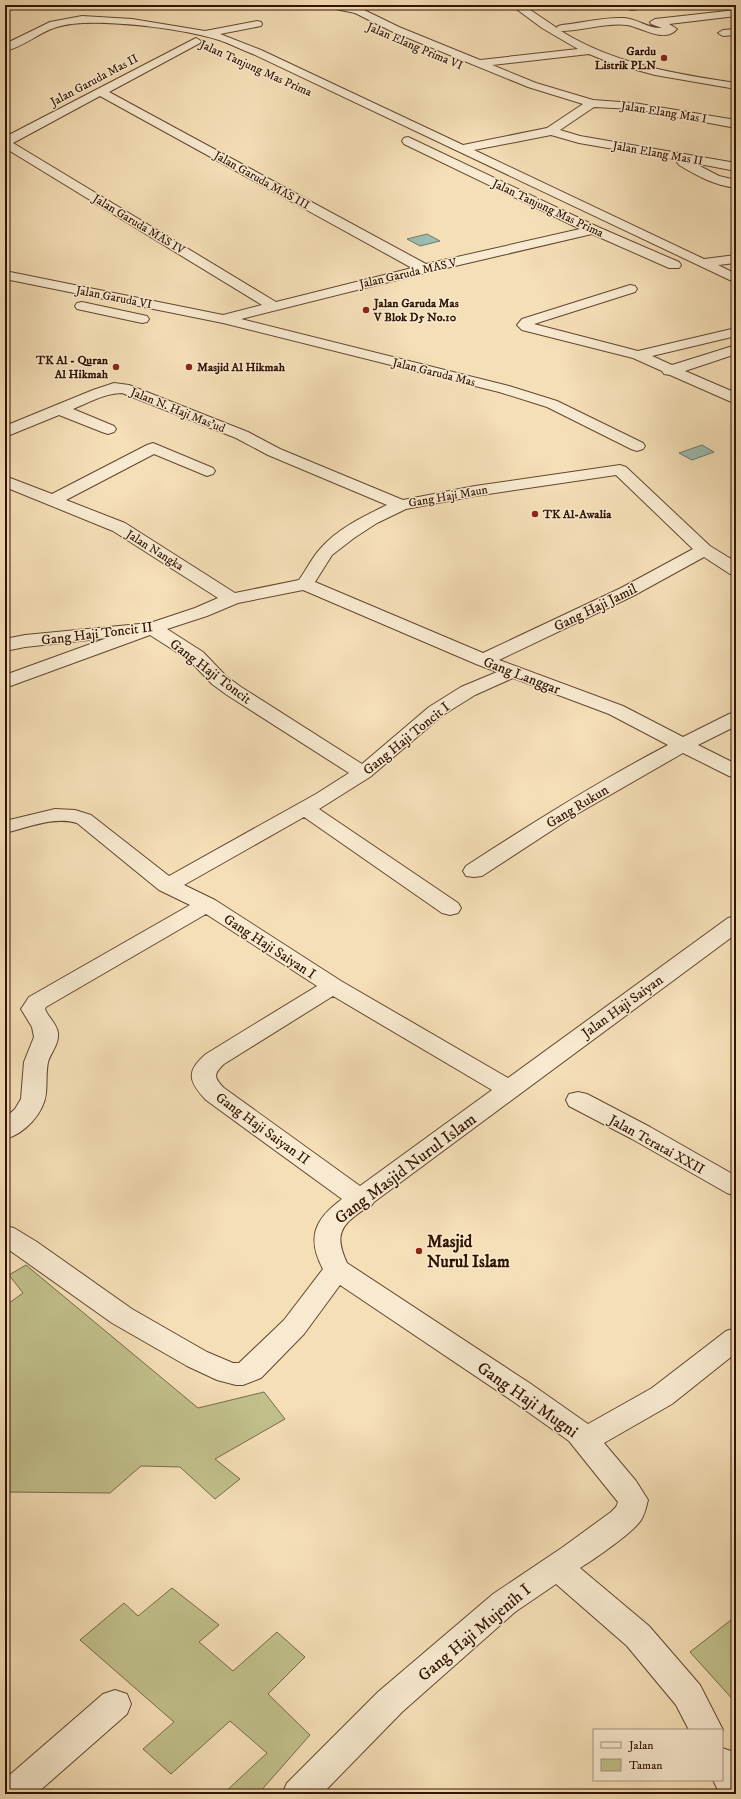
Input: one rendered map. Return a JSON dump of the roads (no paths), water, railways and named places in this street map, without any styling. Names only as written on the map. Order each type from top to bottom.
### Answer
[{"type":"street","points":[[516,5],[547,26],[591,51],[616,61],[657,73],[736,86]]},
{"type":"street","points":[[624,5],[632,7],[646,5]]},
{"type":"street","points":[[729,5],[736,9]]},
{"type":"street","name":"Jalan Elang Prima VI","points":[[335,6],[358,11],[395,29],[532,85],[592,103]]},
{"type":"street","name":"Jalan Elang Prima VI","points":[[335,6],[338,12],[344,16],[478,74],[549,102]]},
{"type":"street","points":[[637,24],[736,13]]},
{"type":"street","points":[[5,48],[54,24],[82,19]]},
{"type":"street","name":"Jalan Tanjung Mas Prima","points":[[82,19],[132,22],[223,38],[257,52],[327,87],[736,279]]},
{"type":"street","name":"Jalan Tanjung Mas Prima","points":[[82,19],[196,41],[218,49]]},
{"type":"street","points":[[562,28],[624,21],[637,24],[654,32],[672,29],[658,22]]},
{"type":"street","points":[[207,34],[258,24]]},
{"type":"street","points":[[723,33],[736,32]]},
{"type":"street","name":"Jalan Garuda Mas II","points":[[5,143],[196,41]]},
{"type":"street","points":[[476,63],[591,51]]},
{"type":"street","points":[[313,89],[327,87]]},
{"type":"street","name":"Jalan Garuda MAS III","points":[[101,92],[424,269]]},
{"type":"street","name":"Jalan Elang Mas II","points":[[461,149],[551,131],[592,103]]},
{"type":"street","name":"Jalan Elang Mas I","points":[[592,103],[634,106],[736,124]]},
{"type":"street","points":[[562,107],[576,113]]},
{"type":"street","name":"Jalan Elang Mas II","points":[[551,131],[579,139],[736,167]]},
{"type":"street","name":"Jalan Tanjung Mas Prima","points":[[396,135],[593,230],[688,272]]},
{"type":"street","name":"Jalan Elang Mas II","points":[[557,144],[579,139]]},
{"type":"street","name":"Jalan Garuda MAS IV","points":[[5,143],[273,306]]},
{"type":"street","points":[[483,160],[505,155]]},
{"type":"street","points":[[673,156],[708,178],[718,182],[736,184]]},
{"type":"street","name":"Jalan Garuda MAS V","points":[[223,319],[424,269],[593,230]]},
{"type":"street","points":[[674,265],[736,259]]},
{"type":"street","name":"Jalan Garuda VI","points":[[5,275],[223,319]]},
{"type":"street","points":[[630,289],[527,322],[524,325],[638,355],[736,399]]},
{"type":"street","points":[[66,302],[142,319]]},
{"type":"street","name":"Jalan Garuda Mas","points":[[223,319],[527,396],[552,404],[638,446]]},
{"type":"street","points":[[638,355],[736,332]]},
{"type":"street","points":[[669,370],[736,349]]},
{"type":"street","name":"Jalan N. Haji Mas'ud","points":[[5,432],[61,410],[98,393],[114,388],[124,388],[242,435],[274,452],[401,505]]},
{"type":"street","points":[[61,410],[108,429]]},
{"type":"street","points":[[53,500],[151,449],[157,449],[207,472]]},
{"type":"street","name":"Gang Haji Maun","points":[[305,584],[326,552],[348,534],[370,519],[401,505],[475,491],[620,470],[704,550]]},
{"type":"street","name":"Jalan Nangka","points":[[5,481],[119,527],[232,599]]},
{"type":"street","points":[[704,550],[730,566]]},
{"type":"street","name":"Gang Haji Jamil","points":[[483,660],[627,592],[704,550]]},
{"type":"street","points":[[232,599],[279,588],[305,584]]},
{"type":"street","name":"Gang Langgar","points":[[305,584],[510,671],[616,710],[736,772]]},
{"type":"street","name":"Gang Haji Toncit II","points":[[5,645],[25,641],[152,628],[201,612],[232,599]]},
{"type":"street","points":[[5,682],[152,628]]},
{"type":"street","name":"Gang Haji Toncit","points":[[152,628],[196,656],[219,680],[234,691],[363,773]]},
{"type":"street","name":"Gang Haji Toncit I","points":[[304,808],[363,773],[436,711],[468,691],[503,676],[510,671]]},
{"type":"street","name":"Gang Rukun","points":[[474,870],[581,803],[682,744],[736,718]]},
{"type":"street","points":[[167,885],[304,808],[450,908]]},
{"type":"street","name":"Gang Haji Saiyan I","points":[[5,827],[67,814],[84,819],[167,885],[208,905],[333,986],[508,1090]]},
{"type":"street","points":[[5,1130],[14,1124],[29,1109],[34,1095],[36,1061],[46,1041],[46,1032],[35,1015],[33,1009],[37,1002],[208,905]]},
{"type":"street","name":"Jalan Haji Saiyan","points":[[508,1090],[736,923]]},
{"type":"street","name":"Gang Haji Saiyan II","points":[[333,986],[215,1059],[206,1067],[203,1075],[206,1084],[215,1094],[362,1200]]},
{"type":"street","name":"Gang Masjid Nurul Islam","points":[[337,1270],[326,1244],[327,1232],[331,1222],[337,1216],[362,1200],[508,1090]]},
{"type":"street","name":"Jalan Teratai XXII","points":[[578,1100],[641,1133],[736,1187]]},
{"type":"street","points":[[5,1235],[28,1249],[122,1316],[197,1359],[236,1374],[243,1374],[251,1370],[294,1327],[337,1270]]},
{"type":"street","name":"Gang Haji Mugni","points":[[337,1270],[521,1392],[579,1433],[585,1440],[662,1396],[736,1338]]},
{"type":"street","name":"Gang Haji Mujenih I","points":[[299,1794],[396,1697],[504,1602],[574,1556],[622,1521],[630,1513],[633,1500],[585,1440]]},
{"type":"street","points":[[557,1566],[638,1636],[688,1695],[705,1729]]},
{"type":"street","points":[[12,1794],[115,1704]]},
{"type":"street","points":[[723,1765],[736,1792]]},
{"type":"water","points":[[427,234],[440,241],[420,246],[407,239]]},
{"type":"water","points":[[702,445],[714,452],[692,460],[679,453]]},
{"type":"place","name":"Gardu Listrik PLN","points":[[664,58]]},
{"type":"place","name":"Jalan Garuda Mas V Blok D5 No.10","points":[[366,310]]},
{"type":"place","name":"TK Al - Quran Al Hikmah","points":[[116,367]]},
{"type":"place","name":"Masjid Al Hikmah","points":[[189,367]]},
{"type":"place","name":"TK Al-Awalia","points":[[535,514]]},
{"type":"place","name":"Masjid Nurul Islam","points":[[419,1251]]}]
